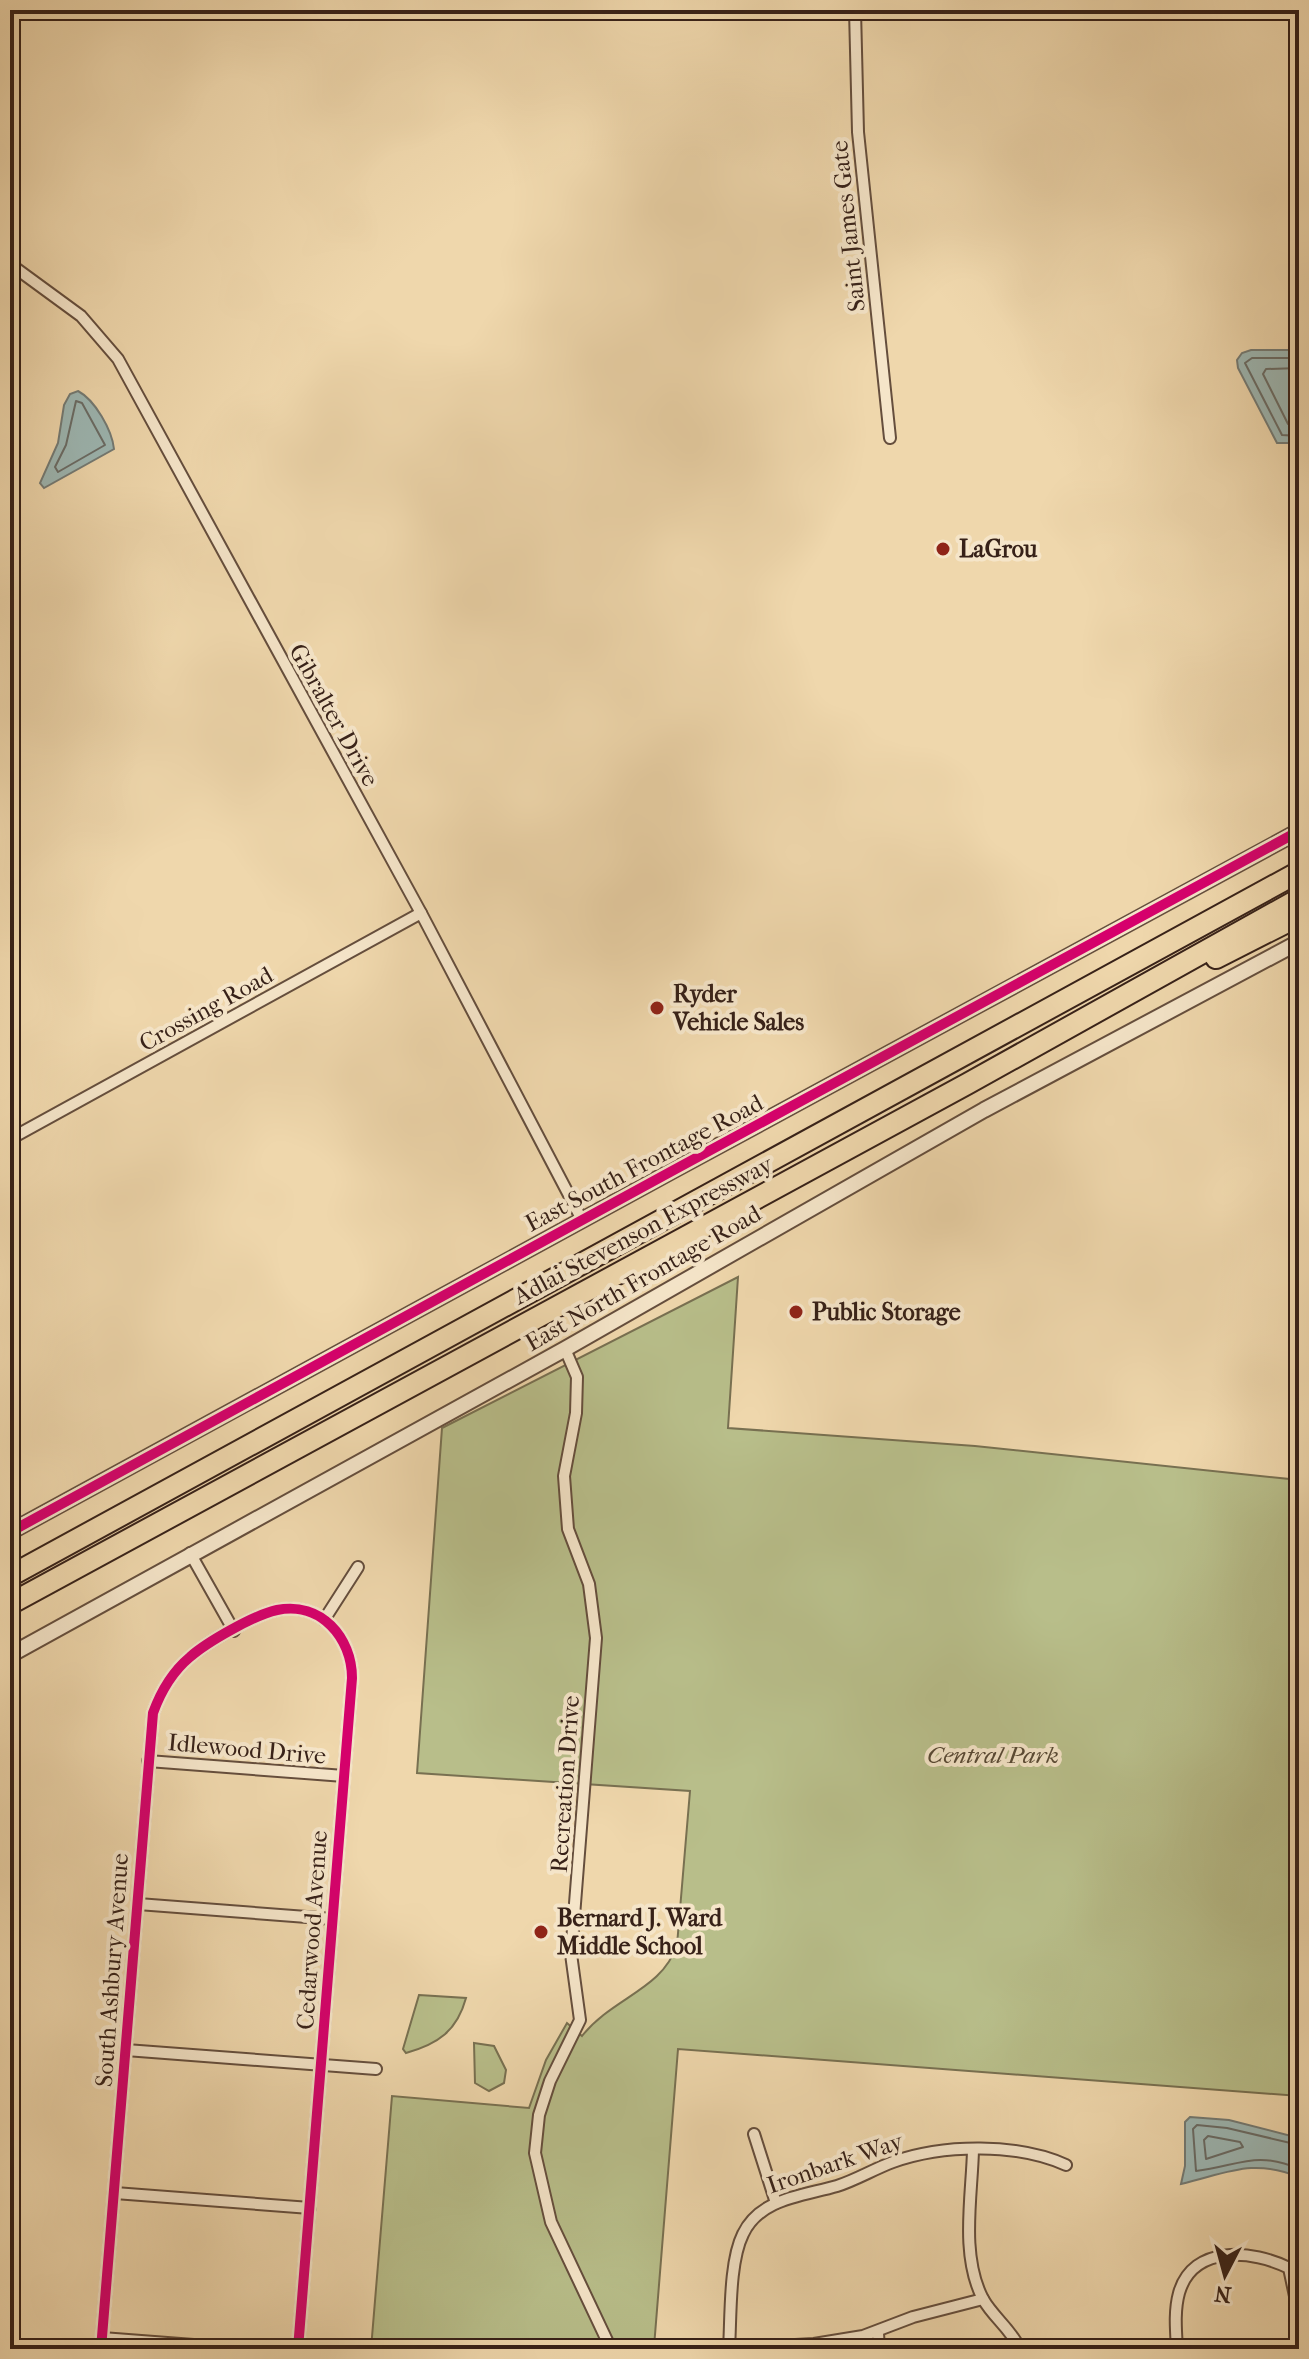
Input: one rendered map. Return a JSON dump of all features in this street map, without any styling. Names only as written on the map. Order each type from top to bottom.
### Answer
[{"type":"highway","name":"Adlai Stevenson Expressway","points":[[10,1576],[1299,872]]},
{"type":"highway","name":"Adlai Stevenson Expressway","points":[[10,1604],[967,1084],[1299,899]]},
{"type":"highway","points":[[1106,1005],[1243,946],[1299,916]]},
{"type":"street","name":"Saint James Gate","points":[[855,10],[858,132],[890,438]]},
{"type":"street","name":"Gibralter Drive","points":[[10,264],[81,316],[118,359],[421,913],[581,1218]]},
{"type":"street","name":"East South Frontage Road","points":[[10,1532],[581,1218],[925,1036],[1299,831]]},
{"type":"street","name":"Crossing Road","points":[[10,1139],[421,913]]},
{"type":"street","name":"East North Frontage Road","points":[[10,1655],[190,1553],[565,1349],[984,1110],[1299,942]]},
{"type":"street","name":"Recreation Drive","points":[[565,1349],[577,1377],[576,1413],[564,1476],[568,1529],[589,1584],[596,1638],[571,1954],[580,2020],[550,2081],[539,2115],[535,2153],[551,2222],[611,2349]]},
{"type":"street","points":[[190,1553],[234,1631],[278,1610],[309,1613],[324,1620],[358,1567]]},
{"type":"street","name":"Cedarwood Avenue","points":[[298,2349],[352,1663],[342,1636],[324,1620]]},
{"type":"street","name":"South Ashbury Avenue","points":[[102,2344],[153,1713],[168,1681],[190,1657],[234,1631]]},
{"type":"street","name":"Idlewood Drive","points":[[148,1761],[344,1776]]},
{"type":"street","points":[[138,1904],[333,1919]]},
{"type":"street","points":[[126,2050],[376,2069]]},
{"type":"street","points":[[754,2134],[776,2203]]},
{"type":"street","points":[[973,2150],[971,2231],[974,2266],[983,2299],[1014,2336],[1020,2349]]},
{"type":"street","name":"Ironbark Way","points":[[729,2349],[742,2234],[760,2211],[776,2203],[841,2185],[894,2161],[933,2152],[973,2150],[1037,2154],[1066,2165]]},
{"type":"street","points":[[115,2193],[310,2208]]},
{"type":"street","points":[[1177,2349],[1179,2291],[1197,2264],[1225,2254],[1269,2258],[1289,2268],[1299,2315]]},
{"type":"street","points":[[721,2349],[814,2344],[878,2333],[913,2317],[983,2299]]},
{"type":"street","points":[[878,2333],[879,2349]]},
{"type":"street","points":[[102,2344],[246,2349]]},
{"type":"green space","name":"Central Park","points":[[738,1277],[728,1428],[975,1446],[1299,1480],[1299,2096],[678,2049],[654,2347],[371,2349],[392,2096],[529,2108],[546,2060],[567,2023],[582,2036],[594,2023],[649,1983],[670,1960],[677,1945],[690,1791],[417,1773],[442,1428]]},
{"type":"green space","points":[[419,1995],[466,1998],[457,2019],[445,2034],[428,2045],[406,2053],[403,2049]]},
{"type":"green space","points":[[474,2043],[494,2046],[506,2070],[504,2083],[489,2091],[475,2083]]},
{"type":"water","points":[[1251,350],[1299,350],[1299,443],[1277,443],[1238,368],[1237,360],[1242,353]]},
{"type":"water","points":[[78,391],[91,401],[102,416],[114,449],[44,488],[40,483],[58,443],[64,405],[70,394]]},
{"type":"water","points":[[1190,2117],[1229,2120],[1299,2138],[1299,2177],[1282,2171],[1253,2168],[1181,2184],[1185,2166],[1185,2122]]},
{"type":"cycle path","points":[[10,1532],[1299,831]]},
{"type":"cycle path","points":[[101,2349],[153,1713],[172,1676],[198,1651],[256,1617],[277,1610],[293,1609],[307,1611],[331,1626],[346,1649],[352,1678],[298,2349]]},
{"type":"place","name":"LaGrou","points":[[943,549]]},
{"type":"place","name":"Ryder Vehicle Sales","points":[[657,1008]]},
{"type":"place","name":"Public Storage","points":[[796,1312]]},
{"type":"place","name":"Bernard J. Ward Middle School","points":[[541,1932]]}]
